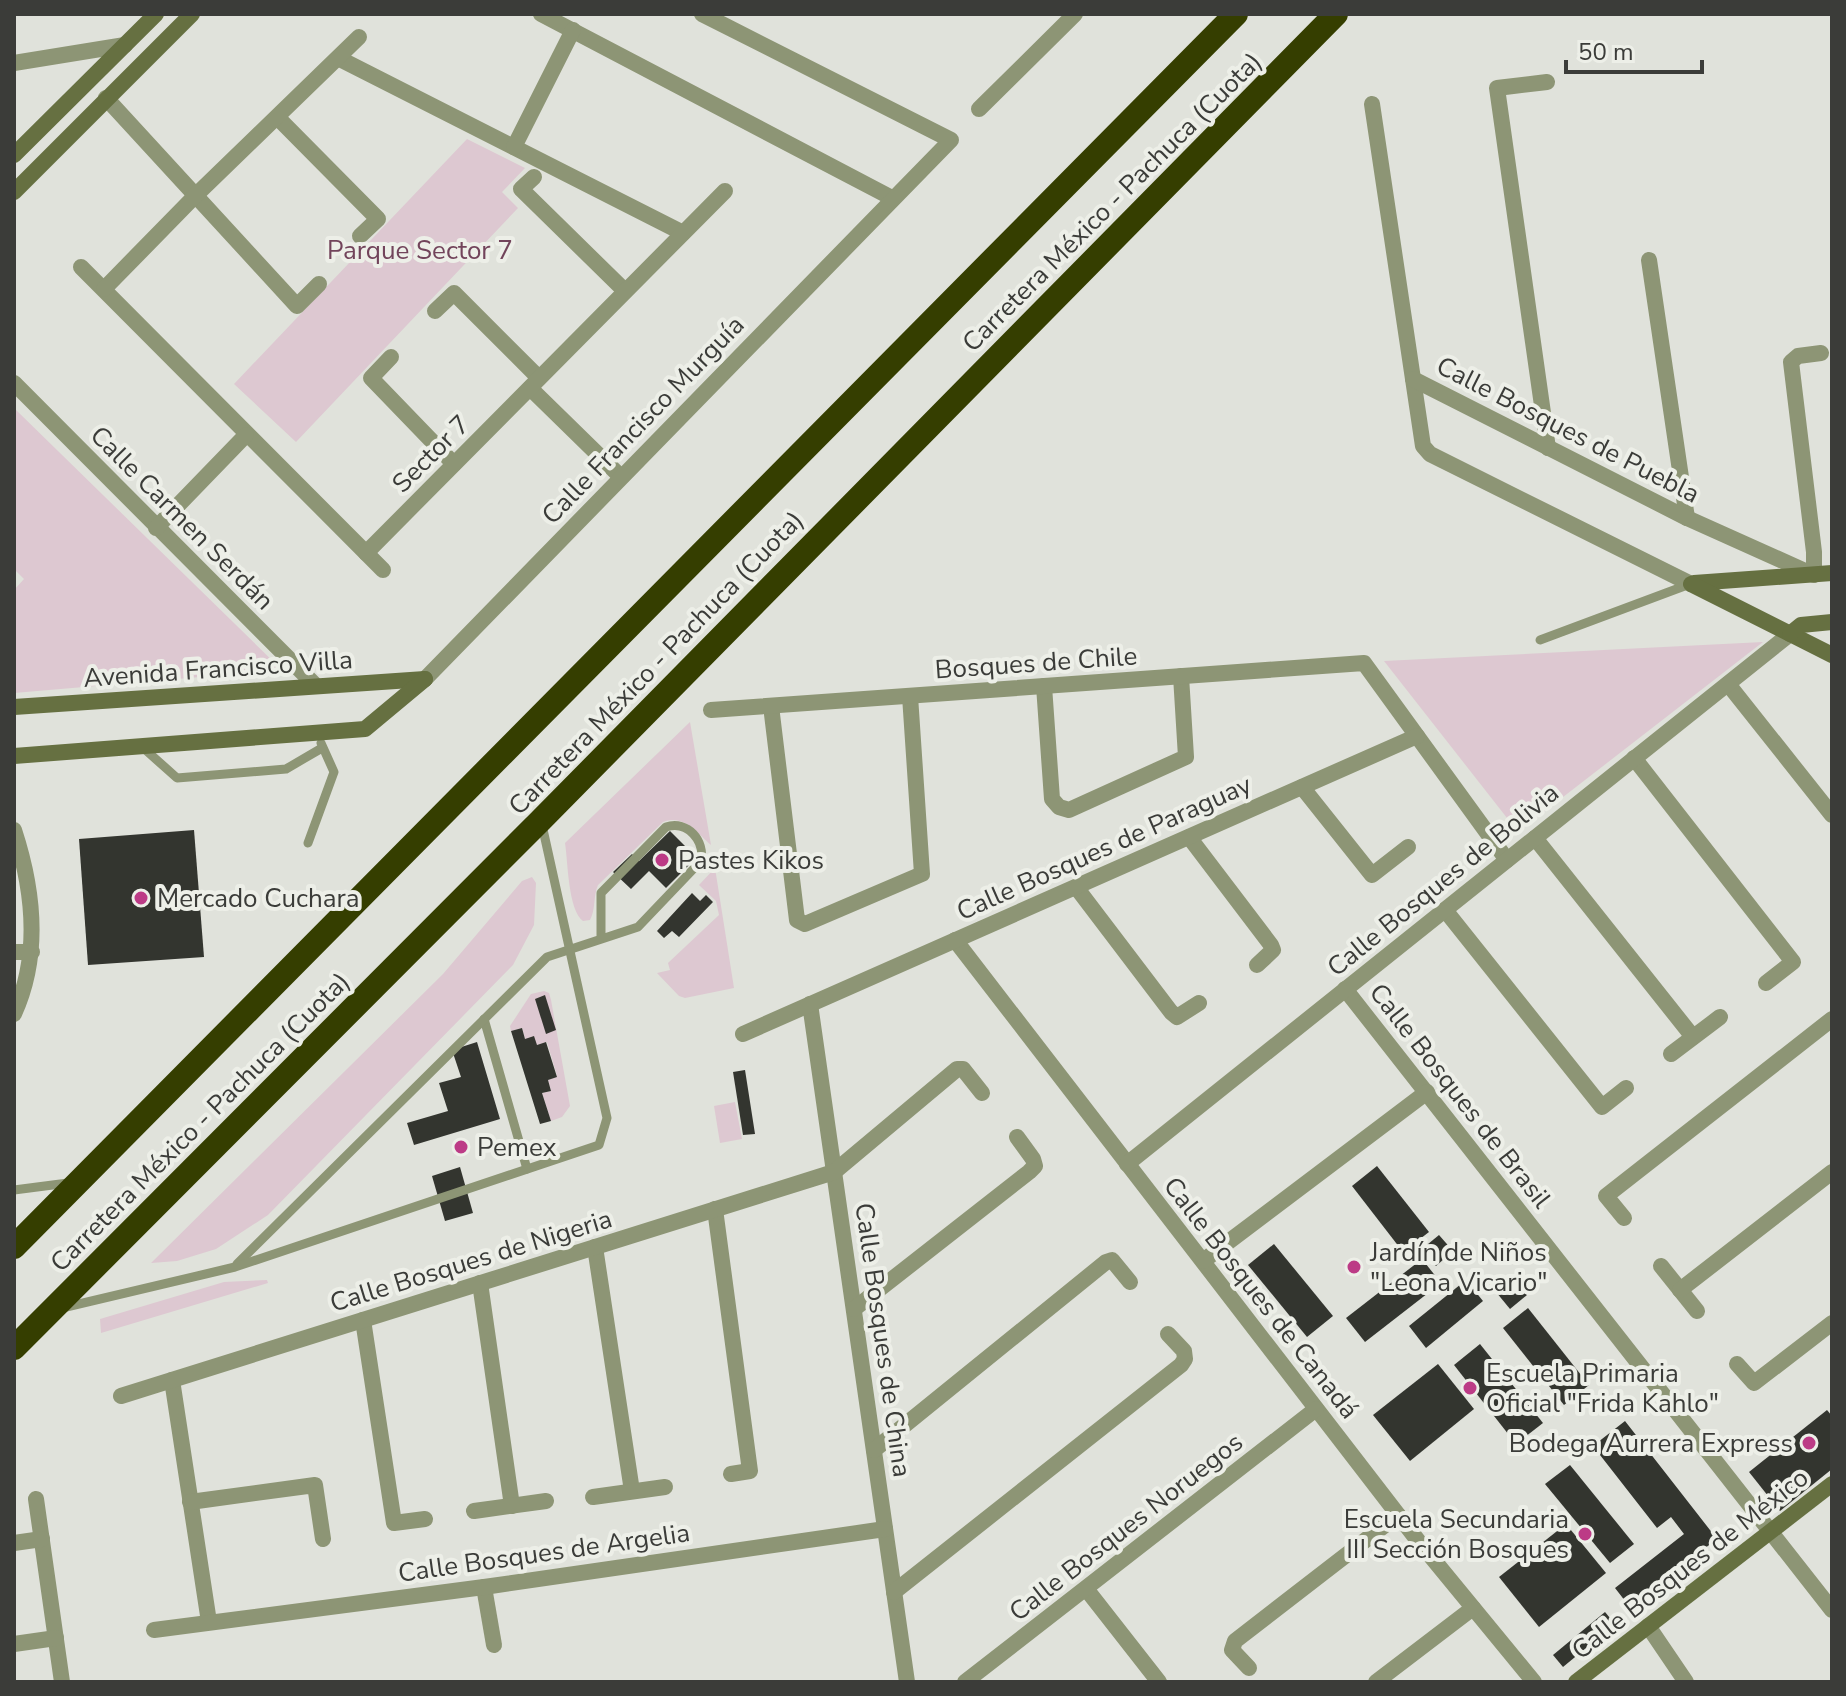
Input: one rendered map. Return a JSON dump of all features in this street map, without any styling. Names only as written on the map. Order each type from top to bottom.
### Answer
[{"type":"highway","name":"Carretera México - Pachuca (Cuota)","points":[[14,1247],[1236,14]]},
{"type":"highway","name":"Carretera México - Pachuca (Cuota)","points":[[14,1348],[541,820],[1336,14]]},
{"type":"street","points":[[14,155],[156,14]]},
{"type":"street","points":[[14,192],[192,14]]},
{"type":"street","points":[[541,14],[892,198]]},
{"type":"street","name":"Calle Francisco Murguía","points":[[321,740],[365,729],[425,679],[951,140],[702,14]]},
{"type":"street","points":[[979,109],[1075,14]]},
{"type":"street","points":[[514,147],[573,30]]},
{"type":"street","points":[[104,289],[359,37]]},
{"type":"street","points":[[14,63],[125,45]]},
{"type":"street","points":[[338,58],[683,233]]},
{"type":"street","points":[[1547,82],[1497,88],[1548,448]]},
{"type":"street","points":[[106,98],[297,306],[319,284]]},
{"type":"street","points":[[1372,104],[1413,379]]},
{"type":"street","points":[[278,118],[378,219],[360,236]]},
{"type":"street","points":[[534,177],[521,189],[625,291]]},
{"type":"street","name":"Sector 7","points":[[366,553],[725,191]]},
{"type":"street","points":[[1649,260],[1687,518]]},
{"type":"street","points":[[81,267],[383,570]]},
{"type":"street","points":[[435,311],[454,293],[620,476]]},
{"type":"street","points":[[1814,575],[1814,552],[1791,362],[1798,356],[1821,353]]},
{"type":"street","points":[[391,357],[371,378],[454,464]]},
{"type":"street","name":"Calle Bosques de Puebla","points":[[1413,379],[1687,518],[1832,585]]},
{"type":"street","name":"Calle Bosques de Puebla","points":[[1413,379],[1423,446],[1430,454],[1832,655]]},
{"type":"street","name":"Calle Carmen Serdán","points":[[14,383],[316,686]]},
{"type":"street","points":[[156,528],[246,435]]},
{"type":"street","points":[[1691,584],[1832,573]]},
{"type":"street","points":[[1790,634],[1801,625],[1832,622]]},
{"type":"street","name":"Calle Bosques de Bolivia","points":[[1127,1164],[1790,634]]},
{"type":"street","name":"Bosques de Chile","points":[[711,710],[1364,663],[1417,736]]},
{"type":"street","points":[[1044,686],[1052,799],[1059,807],[1069,810],[1186,757],[1181,676]]},
{"type":"street","name":"Avenida Francisco Villa","points":[[14,707],[425,679]]},
{"type":"street","points":[[1728,684],[1832,815]]},
{"type":"street","points":[[771,706],[797,920],[805,924],[922,874],[910,696]]},
{"type":"street","points":[[1417,736],[1507,860]]},
{"type":"street","name":"Calle Bosques de Paraguay","points":[[743,1034],[1417,736]]},
{"type":"street","points":[[14,756],[140,745],[321,740]]},
{"type":"street","points":[[1634,758],[1793,962],[1766,983]]},
{"type":"street","points":[[1302,787],[1372,875],[1408,847]]},
{"type":"street","points":[[14,830],[27,868],[32,952],[26,987],[14,1014]]},
{"type":"street","points":[[1189,837],[1271,945],[1271,954],[1257,965]]},
{"type":"street","points":[[1535,838],[1693,1037]]},
{"type":"street","points":[[1076,887],[1171,1012],[1177,1017],[1199,1003]]},
{"type":"street","points":[[1445,910],[1602,1107],[1626,1088]]},
{"type":"street","name":"Calle Bosques de Canadá","points":[[955,940],[1398,1515],[1534,1682]]},
{"type":"street","points":[[14,944],[14,954],[32,952]]},
{"type":"street","name":"Calle Bosques de Brasil","points":[[1345,989],[1832,1610]]},
{"type":"street","name":"Calle Bosques de China","points":[[810,1004],[907,1682]]},
{"type":"street","points":[[1671,1054],[1720,1017]]},
{"type":"street","points":[[1624,1218],[1606,1196],[1832,1019]]},
{"type":"street","points":[[834,1172],[957,1069],[963,1069],[982,1093]]},
{"type":"street","points":[[1203,1261],[1427,1092]]},
{"type":"street","points":[[854,1309],[1035,1166],[1017,1137]]},
{"type":"street","name":"Calle Bosques de Nigeria","points":[[121,1396],[834,1172]]},
{"type":"street","points":[[1680,1290],[1832,1172]]},
{"type":"street","points":[[715,1209],[750,1471],[731,1474]]},
{"type":"street","points":[[595,1247],[632,1491]]},
{"type":"street","points":[[874,1450],[1106,1262],[1112,1260],[1130,1282]]},
{"type":"street","points":[[1661,1266],[1697,1311]]},
{"type":"street","points":[[480,1283],[512,1506]]},
{"type":"street","points":[[363,1320],[394,1523],[425,1519]]},
{"type":"street","points":[[1737,1364],[1754,1383],[1832,1323]]},
{"type":"street","points":[[894,1592],[1181,1365],[1185,1359],[1184,1351],[1168,1334]]},
{"type":"street","points":[[172,1380],[209,1622]]},
{"type":"street","name":"Calle Bosques Noruegos","points":[[965,1682],[1316,1409]]},
{"type":"street","name":"Calle Bosques de México","points":[[1576,1682],[1832,1484]]},
{"type":"street","points":[[190,1502],[315,1485],[323,1539]]},
{"type":"street","points":[[593,1497],[665,1487]]},
{"type":"street","points":[[36,1499],[62,1682]]},
{"type":"street","points":[[474,1511],[546,1501]]},
{"type":"street","points":[[1249,1668],[1232,1650],[1235,1641],[1398,1515]]},
{"type":"street","name":"Calle Bosques de Argelia","points":[[154,1630],[484,1587],[885,1529]]},
{"type":"street","points":[[14,1543],[42,1539]]},
{"type":"street","points":[[484,1587],[494,1645]]},
{"type":"street","points":[[1087,1590],[1159,1682]]},
{"type":"street","points":[[1376,1682],[1473,1608]]},
{"type":"street","points":[[1648,1626],[1686,1682]]},
{"type":"street","points":[[14,1644],[56,1638]]},
{"type":"lane","points":[[1540,640],[1691,584]]},
{"type":"lane","points":[[140,745],[177,778],[286,769],[321,740],[334,772],[308,843]]},
{"type":"lane","points":[[51,1310],[235,1267],[599,1145],[607,1118],[541,820]]},
{"type":"lane","points":[[235,1267],[547,957],[638,927],[701,861],[703,852],[700,842],[685,827],[666,827],[601,893],[601,939]]},
{"type":"lane","points":[[484,1019],[527,1169]]},
{"type":"lane","points":[[14,1190],[79,1182]]},
{"type":"green space","name":"Parque Sector 7","points":[[467,139],[525,168],[502,192],[518,208],[296,442],[234,384]]},
{"type":"green space","points":[[14,408],[282,670],[14,693],[14,590],[24,579],[14,569]]},
{"type":"green space","points":[[1763,642],[1518,832],[1384,661]]},
{"type":"green space","points":[[690,722],[711,845],[683,822],[663,822],[598,885],[592,916],[590,920],[583,921],[574,907],[565,843]]},
{"type":"green space","points":[[715,868],[734,988],[685,998],[679,996],[657,973],[670,970],[668,963],[719,915],[716,901],[699,885]]},
{"type":"green space","points":[[532,877],[536,883],[534,925],[513,965],[268,1215],[216,1249],[177,1261],[151,1263],[443,974],[522,881]]},
{"type":"green space","points":[[549,993],[551,1000],[570,1106],[562,1117],[551,1121],[542,1093],[551,1091],[548,1080],[557,1076],[547,1042],[537,1045],[525,1039],[522,1028],[511,1031],[510,1026],[531,994]]},
{"type":"green space","points":[[735,1102],[742,1139],[720,1143],[714,1106]]},
{"type":"green space","points":[[267,1280],[268,1283],[101,1333],[100,1319],[224,1282]]},
{"type":"building","name":"Mercado Cuchara","points":[[194,830],[204,957],[88,965],[79,839]]},
{"type":"building","name":"Pastes Kikos","points":[[670,831],[690,851],[683,859],[689,865],[666,888],[649,871],[631,889],[613,872],[632,854],[639,861]]},
{"type":"building","points":[[692,893],[700,901],[706,895],[713,902],[679,937],[672,931],[664,938],[657,931]]},
{"type":"building","points":[[545,995],[556,1030],[546,1034],[535,999]]},
{"type":"building","points":[[522,1028],[525,1039],[534,1036],[537,1045],[546,1042],[557,1077],[548,1080],[551,1091],[542,1093],[551,1121],[540,1124],[511,1031]]},
{"type":"building","points":[[477,1042],[500,1119],[414,1145],[407,1123],[448,1111],[439,1083],[461,1077],[452,1050]]},
{"type":"building","points":[[745,1070],[755,1134],[743,1135],[733,1072]]},
{"type":"building","points":[[1377,1166],[1429,1232],[1403,1252],[1352,1186]]},
{"type":"building","points":[[460,1167],[473,1213],[445,1221],[432,1176]]},
{"type":"building","points":[[1439,1235],[1453,1251],[1436,1266],[1422,1249]]},
{"type":"building","points":[[1274,1244],[1333,1316],[1307,1337],[1248,1265]]},
{"type":"building","points":[[1422,1259],[1441,1283],[1365,1342],[1346,1318]]},
{"type":"building","points":[[1513,1277],[1527,1295],[1510,1309],[1496,1292]]},
{"type":"building","points":[[1466,1280],[1483,1301],[1426,1348],[1409,1326]]},
{"type":"building","points":[[1528,1308],[1589,1385],[1564,1405],[1503,1328]]},
{"type":"building","points":[[1480,1344],[1543,1423],[1516,1444],[1454,1365]]},
{"type":"building","points":[[1438,1364],[1474,1409],[1410,1461],[1373,1415]]},
{"type":"building","name":"Bodega Aurrera Express","points":[[1827,1410],[1832,1416],[1832,1469],[1780,1511],[1749,1472]]},
{"type":"building","points":[[1625,1421],[1717,1539],[1629,1606],[1615,1588],[1684,1534],[1671,1517],[1657,1528],[1593,1446]]},
{"type":"building","points":[[1570,1465],[1634,1544],[1610,1563],[1545,1484]]},
{"type":"building","points":[[1566,1524],[1606,1573],[1539,1627],[1499,1577]]},
{"type":"building","points":[[1605,1612],[1615,1624],[1563,1667],[1553,1655]]},
{"type":"place","name":"Pastes Kikos","points":[[662,860]]},
{"type":"place","name":"Mercado Cuchara","points":[[141,898]]},
{"type":"place","name":"Pemex","points":[[461,1147]]},
{"type":"place","name":"Jardín de Niños \"Leona Vicario\"","points":[[1354,1267]]},
{"type":"place","name":"Escuela Primaria Oficial \"Frida Kahlo\"","points":[[1470,1388]]},
{"type":"place","name":"Bodega Aurrera Express","points":[[1809,1443]]},
{"type":"place","name":"Escuela Secundaria III Sección Bosques","points":[[1585,1534]]}]
